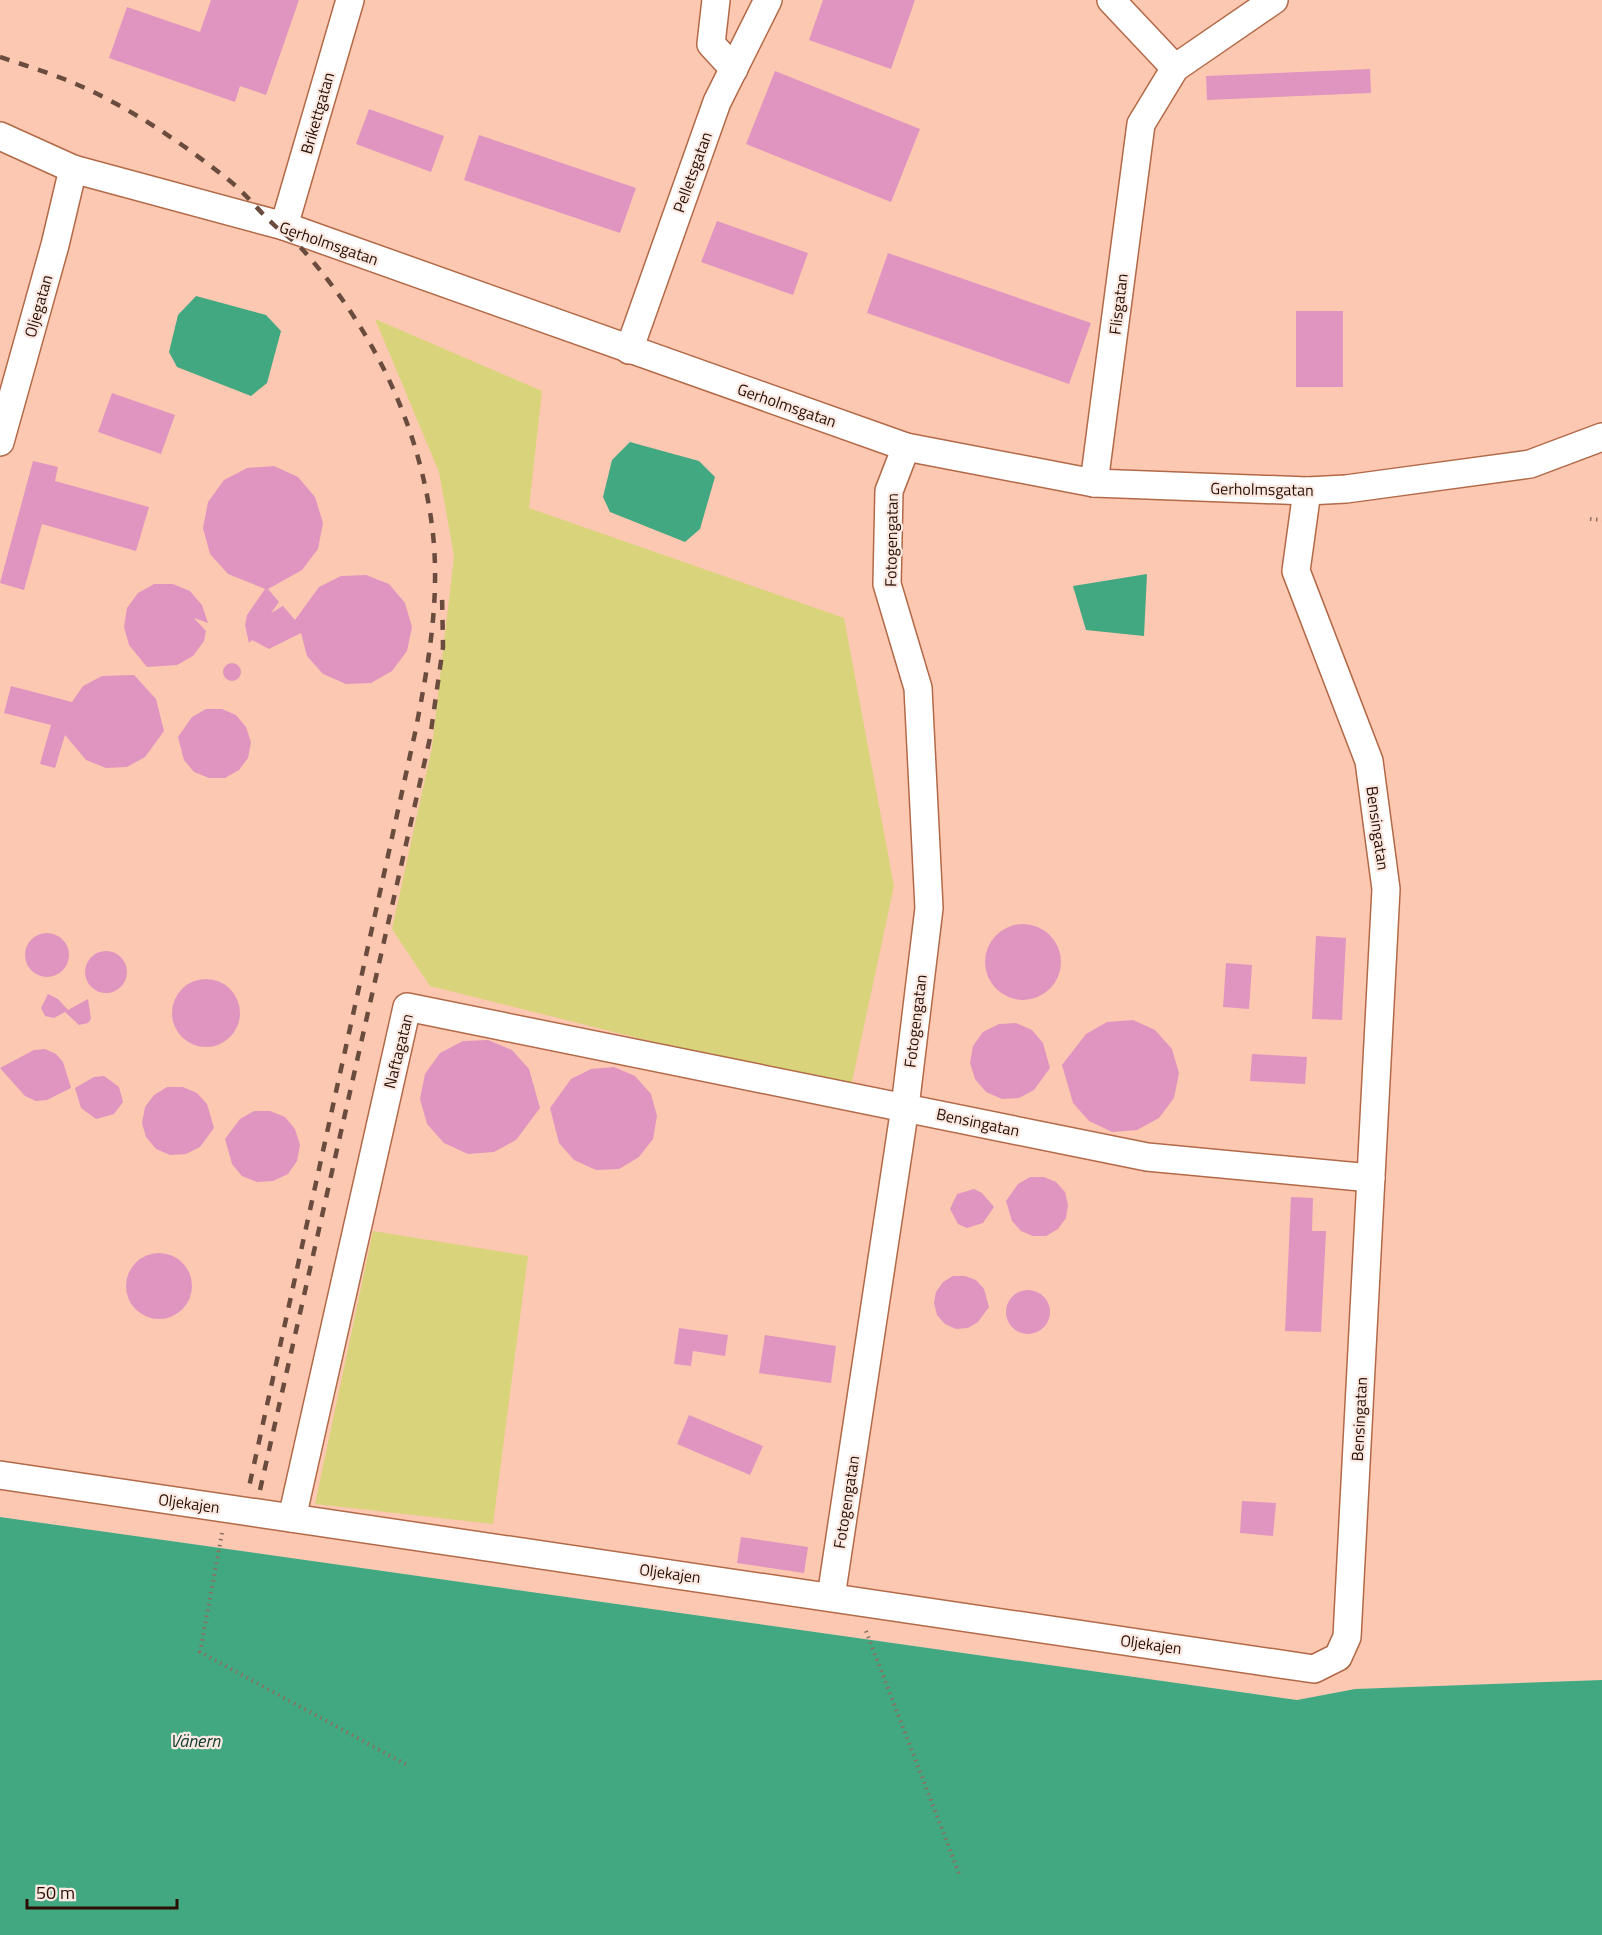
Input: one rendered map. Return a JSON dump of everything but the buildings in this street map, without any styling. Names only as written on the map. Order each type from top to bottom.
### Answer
[{"type":"lane","name":"Brikettgatan","points":[[284,226],[350,0]]},
{"type":"lane","points":[[716,0],[711,44],[734,69]]},
{"type":"lane","name":"Pelletsgatan","points":[[629,350],[717,102],[768,0]]},
{"type":"lane","points":[[1111,0],[1175,68],[1274,0]]},
{"type":"lane","name":"Flisgatan","points":[[1094,483],[1141,124],[1175,68]]},
{"type":"lane","name":"Gerholmsgatan","points":[[0,136],[73,169],[284,226],[906,447],[1094,483],[1307,491],[1346,489],[1530,464],[1602,436]]},
{"type":"lane","name":"Oljegatan","points":[[0,442],[55,245],[73,169]]},
{"type":"lane","name":"Fotogengatan","points":[[831,1597],[905,1107],[929,908],[918,688],[887,584],[889,491],[906,447]]},
{"type":"lane","name":"Bensingatan","points":[[1307,491],[1296,571],[1369,761],[1386,889],[1347,1637],[1338,1657]]},
{"type":"lane","name":"Naftagatan","points":[[292,1518],[407,1007],[905,1107]]},
{"type":"lane","name":"Bensingatan","points":[[905,1107],[1147,1157],[1371,1178]]},
{"type":"lane","name":"Oljekajen","points":[[0,1475],[1314,1669],[1338,1657]]},
{"type":"path","points":[[1590,519],[1602,520]]},
{"type":"path","points":[[222,1533],[200,1652],[407,1765]]},
{"type":"path","points":[[866,1630],[960,1876]]},
{"type":"shaded area","points":[[0,0],[1602,0],[1602,1680],[1355,1689],[1297,1700],[0,1517]]},
{"type":"shaded area","points":[[375,319],[542,391],[529,508],[844,618],[894,886],[850,1091],[430,986],[392,929],[432,747],[454,556],[439,472]]},
{"type":"shaded area","points":[[373,1231],[528,1256],[493,1524],[315,1504]]},
{"type":"water","points":[[196,296],[266,315],[281,331],[267,383],[251,396],[177,367],[169,352],[178,315]]},
{"type":"water","points":[[630,442],[699,461],[715,477],[700,529],[685,542],[610,512],[603,497],[612,460]]},
{"type":"water","points":[[1147,574],[1144,636],[1086,630],[1073,586]]},
{"type":"water","name":"Vänern","points":[[0,1517],[1297,1700],[1355,1689],[1602,1680],[1602,1935],[0,1935]]},
{"type":"railway","points":[[0,57],[86,89],[151,124],[230,181],[276,227],[299,246],[352,313],[390,382],[418,456],[427,495],[433,534],[435,584],[432,634],[424,684],[249,1487]]},
{"type":"railway","points":[[260,1490],[430,738],[443,647],[442,594]]}]
